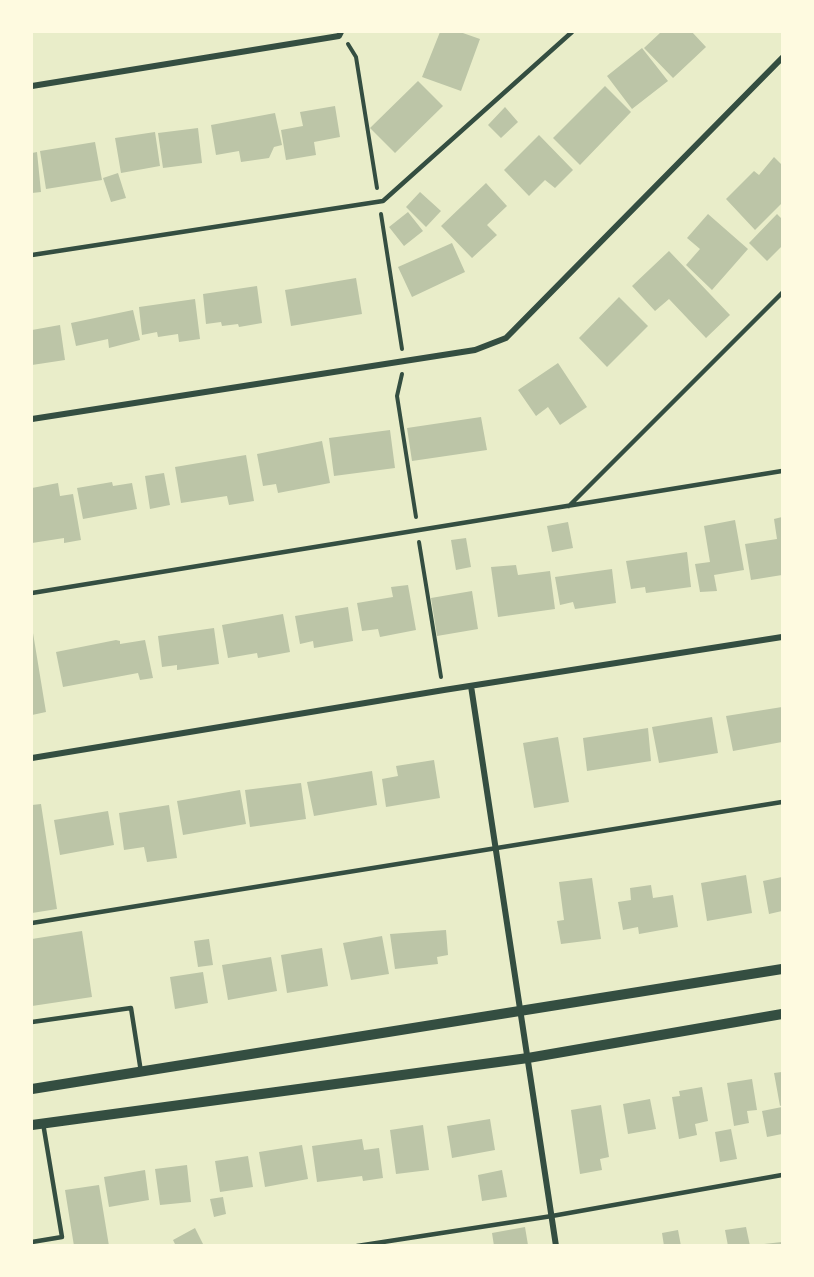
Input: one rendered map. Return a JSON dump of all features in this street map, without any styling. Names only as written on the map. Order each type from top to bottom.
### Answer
[{"type":"street","points":[[32,86],[339,36],[341,32]]},
{"type":"street","points":[[32,419],[475,350],[506,338],[783,58]]},
{"type":"street","points":[[32,758],[783,637]]},
{"type":"street","points":[[471,686],[556,1245]]},
{"type":"street","points":[[32,1089],[783,969]]},
{"type":"street","points":[[32,1125],[528,1058],[783,1014]]},
{"type":"lane","points":[[32,255],[383,201],[572,32]]},
{"type":"lane","points":[[569,506],[783,293]]},
{"type":"lane","points":[[32,593],[783,471]]},
{"type":"lane","points":[[32,923],[783,802]]},
{"type":"lane","points":[[32,1022],[131,1008],[141,1072]]},
{"type":"lane","points":[[32,1242],[62,1237],[43,1123]]},
{"type":"lane","points":[[357,1245],[552,1216],[783,1175]]},
{"type":"building","points":[[440,32],[460,32],[480,39],[461,91],[422,77]]},
{"type":"building","points":[[661,32],[692,32],[706,47],[673,78],[644,48]]},
{"type":"building","points":[[642,48],[668,81],[632,109],[607,76]]},
{"type":"building","points":[[418,81],[443,106],[395,153],[370,128]]},
{"type":"building","points":[[605,86],[631,112],[580,165],[553,138]]},
{"type":"building","points":[[335,106],[340,137],[314,142],[316,155],[286,160],[281,130],[303,126],[300,112]]},
{"type":"building","points":[[505,107],[518,122],[501,138],[488,125]]},
{"type":"building","points":[[275,113],[282,145],[274,147],[269,158],[241,162],[239,151],[216,155],[211,125]]},
{"type":"building","points":[[198,128],[202,163],[163,168],[158,133]]},
{"type":"building","points":[[155,132],[160,166],[121,173],[115,138]]},
{"type":"building","points":[[539,135],[573,170],[555,188],[545,180],[529,196],[504,170]]},
{"type":"building","points":[[95,142],[102,180],[46,189],[40,151]]},
{"type":"building","points":[[37,152],[41,192],[32,193],[32,153]]},
{"type":"building","points":[[774,157],[782,165],[782,203],[755,230],[726,199],[754,171],[759,175]]},
{"type":"building","points":[[118,173],[126,198],[111,202],[103,178]]},
{"type":"building","points":[[486,183],[507,206],[487,225],[497,235],[472,258],[441,226]]},
{"type":"building","points":[[420,192],[441,211],[426,227],[406,207]]},
{"type":"building","points":[[408,212],[423,231],[404,246],[389,227]]},
{"type":"building","points":[[708,214],[748,249],[712,290],[686,265],[700,249],[687,238]]},
{"type":"building","points":[[777,214],[782,219],[782,246],[767,261],[749,243]]},
{"type":"building","points":[[452,243],[465,272],[412,297],[398,267]]},
{"type":"building","points":[[669,251],[730,315],[706,338],[669,299],[655,311],[632,286]]},
{"type":"building","points":[[356,278],[362,314],[291,326],[285,290]]},
{"type":"building","points":[[257,286],[262,323],[239,327],[238,324],[222,326],[221,322],[206,324],[203,294]]},
{"type":"building","points":[[619,297],[648,326],[607,367],[579,338]]},
{"type":"building","points":[[195,299],[200,339],[179,342],[178,334],[158,337],[157,332],[142,335],[139,307]]},
{"type":"building","points":[[133,310],[140,340],[109,348],[108,339],[76,346],[71,323]]},
{"type":"building","points":[[60,325],[65,360],[32,365],[32,330]]},
{"type":"building","points":[[558,363],[587,407],[560,425],[548,407],[536,416],[518,390]]},
{"type":"building","points":[[481,417],[487,450],[412,461],[407,428]]},
{"type":"building","points":[[390,430],[395,468],[334,476],[329,438]]},
{"type":"building","points":[[322,441],[330,483],[278,493],[276,484],[263,486],[257,454]]},
{"type":"building","points":[[246,455],[254,501],[229,505],[227,496],[181,503],[175,467]]},
{"type":"building","points":[[164,473],[170,505],[150,509],[145,476]]},
{"type":"building","points":[[112,482],[113,486],[132,483],[137,509],[83,519],[77,488]]},
{"type":"building","points":[[58,483],[60,496],[73,494],[81,540],[64,543],[64,538],[32,543],[32,488]]},
{"type":"building","points":[[782,517],[782,575],[751,580],[745,544],[777,539],[774,519]]},
{"type":"building","points":[[735,520],[744,570],[714,575],[717,591],[700,592],[695,564],[710,562],[704,526]]},
{"type":"building","points":[[568,522],[573,548],[552,552],[547,526]]},
{"type":"building","points":[[466,538],[471,567],[456,570],[451,540]]},
{"type":"building","points":[[687,552],[691,587],[646,593],[645,587],[631,589],[626,561]]},
{"type":"building","points":[[516,565],[518,575],[550,571],[555,609],[498,617],[491,567]]},
{"type":"building","points":[[612,569],[616,603],[575,609],[573,602],[560,605],[555,577]]},
{"type":"building","points":[[408,585],[416,630],[380,637],[378,629],[362,631],[357,603],[393,597],[391,587]]},
{"type":"building","points":[[472,591],[478,629],[437,636],[431,598]]},
{"type":"building","points":[[348,607],[353,641],[314,648],[313,641],[300,644],[295,616]]},
{"type":"building","points":[[283,614],[290,652],[258,658],[257,653],[228,658],[222,625]]},
{"type":"building","points":[[32,627],[46,712],[32,715]]},
{"type":"building","points":[[214,628],[219,664],[177,670],[177,665],[162,667],[158,636]]},
{"type":"building","points":[[145,640],[153,678],[140,680],[138,673],[63,687],[56,652],[120,641],[120,644]]},
{"type":"building","points":[[782,707],[782,742],[733,751],[726,716]]},
{"type":"building","points":[[712,717],[718,753],[659,763],[652,727]]},
{"type":"building","points":[[648,728],[651,761],[587,771],[583,738]]},
{"type":"building","points":[[558,737],[569,802],[534,808],[523,743]]},
{"type":"building","points":[[434,760],[440,798],[386,807],[382,779],[398,776],[396,766]]},
{"type":"building","points":[[372,771],[377,805],[314,816],[307,782]]},
{"type":"building","points":[[301,783],[306,819],[250,827],[245,790]]},
{"type":"building","points":[[240,790],[246,824],[183,835],[177,801]]},
{"type":"building","points":[[41,804],[57,909],[32,913],[32,805]]},
{"type":"building","points":[[169,805],[177,858],[147,862],[144,847],[124,850],[119,813]]},
{"type":"building","points":[[108,811],[114,845],[60,855],[54,820]]},
{"type":"building","points":[[746,875],[752,913],[707,921],[701,883]]},
{"type":"building","points":[[782,877],[782,911],[769,914],[763,881]]},
{"type":"building","points":[[592,878],[601,939],[561,944],[557,921],[564,920],[559,882]]},
{"type":"building","points":[[651,885],[653,898],[673,895],[678,927],[639,934],[638,927],[623,930],[618,902],[631,900],[630,888]]},
{"type":"building","points":[[446,930],[448,955],[437,957],[438,964],[395,969],[390,934]]},
{"type":"building","points":[[82,931],[92,997],[32,1006],[32,939]]},
{"type":"building","points":[[382,936],[389,974],[351,980],[343,943]]},
{"type":"building","points":[[209,939],[213,965],[198,967],[194,941]]},
{"type":"building","points":[[322,948],[328,986],[287,993],[281,955]]},
{"type":"building","points":[[271,957],[277,991],[228,1000],[222,965]]},
{"type":"building","points":[[203,972],[208,1003],[175,1009],[170,977]]},
{"type":"building","points":[[782,1072],[782,1105],[780,1106],[774,1073]]},
{"type":"building","points":[[752,1079],[757,1110],[747,1111],[749,1123],[734,1126],[727,1083]]},
{"type":"building","points":[[702,1087],[708,1121],[695,1124],[697,1135],[679,1139],[672,1097],[680,1096],[679,1091]]},
{"type":"building","points":[[650,1099],[656,1129],[628,1134],[623,1104]]},
{"type":"building","points":[[601,1105],[609,1157],[600,1159],[602,1170],[580,1174],[571,1110]]},
{"type":"building","points":[[782,1107],[782,1134],[767,1137],[762,1111]]},
{"type":"building","points":[[490,1119],[495,1150],[452,1158],[447,1126]]},
{"type":"building","points":[[423,1125],[429,1170],[396,1174],[390,1130]]},
{"type":"building","points":[[731,1129],[737,1159],[720,1162],[715,1132]]},
{"type":"building","points":[[362,1139],[364,1150],[379,1148],[383,1178],[363,1181],[362,1176],[317,1182],[312,1146]]},
{"type":"building","points":[[302,1145],[308,1179],[265,1187],[259,1152]]},
{"type":"building","points":[[248,1156],[253,1187],[220,1192],[215,1161]]},
{"type":"building","points":[[187,1165],[191,1202],[160,1205],[155,1169]]},
{"type":"building","points":[[145,1170],[149,1200],[109,1207],[104,1177]]},
{"type":"building","points":[[502,1170],[507,1197],[482,1201],[478,1175]]},
{"type":"building","points":[[99,1185],[109,1246],[74,1246],[65,1190]]},
{"type":"building","points":[[223,1197],[226,1214],[214,1217],[210,1199]]},
{"type":"building","points":[[525,1227],[528,1245],[494,1246],[492,1233]]},
{"type":"building","points":[[746,1227],[750,1246],[728,1246],[725,1230]]},
{"type":"building","points":[[195,1228],[204,1246],[176,1246],[173,1240]]},
{"type":"building","points":[[678,1230],[681,1246],[664,1246],[662,1233]]},
{"type":"building","points":[[782,1242],[782,1246],[764,1246],[764,1244]]}]
